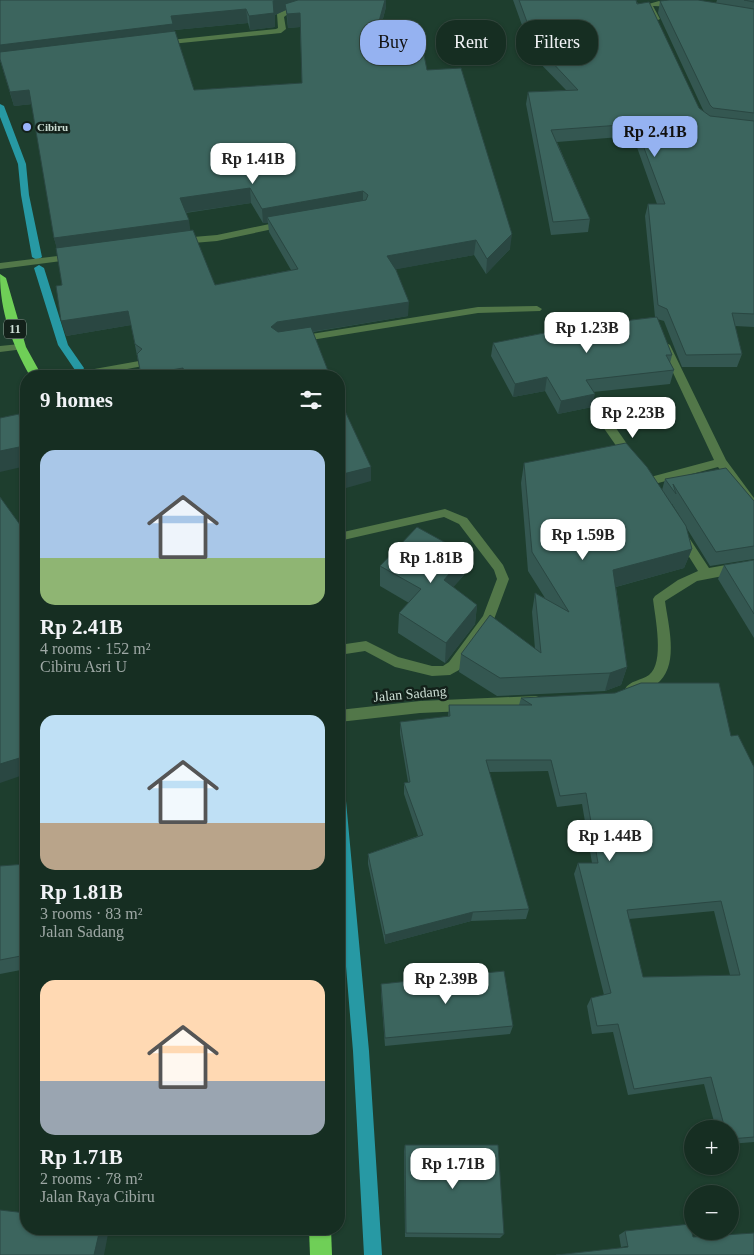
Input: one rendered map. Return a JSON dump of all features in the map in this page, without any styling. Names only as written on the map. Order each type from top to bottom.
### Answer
[{"type":"highway","name":"11","points":[[0,278],[20,347],[33,370]]},
{"type":"highway","points":[[320,1235],[321,1255]]},
{"type":"street","points":[[661,31],[649,5],[660,3],[680,5]]},
{"type":"street","points":[[151,44],[278,31],[282,29],[280,16],[291,7],[308,4]]},
{"type":"street","points":[[169,243],[217,238],[291,222]]},
{"type":"street","points":[[0,266],[84,256]]},
{"type":"street","points":[[288,341],[478,310],[537,309]]},
{"type":"street","points":[[662,335],[685,391],[699,414],[721,462],[754,506]]},
{"type":"street","points":[[0,349],[20,347]]},
{"type":"street","points":[[106,370],[140,364]]},
{"type":"street","points":[[598,412],[644,478],[721,462]]},
{"type":"street","points":[[345,536],[444,513],[463,521],[499,568],[503,580],[489,618],[480,632],[454,666],[445,670],[432,671],[395,662],[366,646],[345,648]]},
{"type":"street","points":[[673,523],[704,572]]},
{"type":"street","points":[[623,692],[649,682],[659,674],[664,659],[659,599],[670,589],[704,572],[754,565]]},
{"type":"street","name":"Jalan Sadang","points":[[345,715],[420,707],[547,701]]},
{"type":"building","points":[[0,0],[276,0],[273,1],[274,13],[249,16],[246,9],[171,16],[173,24],[0,45]]},
{"type":"building","points":[[298,0],[385,0],[379,20],[360,20],[360,65],[426,65],[427,70],[461,68],[512,234],[487,259],[476,240],[387,256],[396,270],[409,302],[277,322],[271,327],[278,332],[311,327],[328,370],[184,370],[183,368],[140,370],[137,354],[142,349],[135,344],[128,311],[61,321],[56,286],[62,285],[56,248],[193,230],[215,285],[298,269],[267,217],[366,200],[368,195],[363,191],[262,209],[250,188],[180,198],[189,220],[54,238],[29,90],[10,92],[0,59],[0,52],[175,31],[194,90],[302,83],[300,13],[287,14],[285,4]]},
{"type":"building","points":[[519,0],[636,0],[637,4],[649,2],[699,108],[710,116],[754,121],[754,314],[732,313],[742,354],[686,355],[667,309],[658,305],[648,204],[665,204],[635,124],[551,130],[590,219],[553,222],[528,92],[578,90],[555,65],[598,65],[598,20],[526,20]]},
{"type":"building","points":[[698,0],[754,9],[754,113],[713,108],[710,105],[660,1]]},
{"type":"building","points":[[561,315],[590,325],[657,317],[672,355],[666,355],[674,370],[586,380],[595,394],[561,401],[547,377],[515,384],[493,343],[565,329]]},
{"type":"building","points":[[345,411],[371,467],[345,474]]},
{"type":"building","points":[[19,414],[20,447],[0,451],[0,418]]},
{"type":"building","points":[[626,443],[647,467],[686,526],[692,549],[613,570],[627,667],[610,673],[500,678],[461,654],[490,615],[541,653],[535,593],[569,612],[532,552],[524,463]]},
{"type":"building","points":[[726,468],[754,501],[754,546],[716,552],[673,484],[676,494],[665,479]]},
{"type":"building","points":[[0,497],[20,525],[20,758],[0,764]]},
{"type":"building","points":[[417,527],[466,554],[444,580],[477,605],[446,643],[399,613],[421,589],[380,566]]},
{"type":"building","points":[[754,560],[754,614],[724,565]]},
{"type":"building","points":[[641,683],[719,683],[731,736],[738,735],[754,767],[754,1137],[739,1138],[739,1120],[723,1120],[711,1077],[634,1089],[618,1024],[597,1026],[591,998],[611,993],[578,863],[598,863],[586,793],[560,796],[551,760],[486,760],[529,909],[473,912],[385,935],[368,854],[423,835],[404,783],[410,782],[400,722],[450,716],[449,705],[532,705],[521,698],[615,693]],"holes":[[[721,901],[740,975],[643,977],[627,910]]]},
{"type":"building","points":[[20,864],[20,956],[0,960],[0,866]]},
{"type":"building","points":[[504,971],[513,1026],[385,1038],[381,984]]},
{"type":"building","points":[[405,1145],[498,1145],[504,1234],[406,1233]]},
{"type":"building","points":[[0,1210],[20,1212],[20,1235],[99,1235],[94,1255],[0,1255]]},
{"type":"building","points":[[684,1225],[684,1240],[739,1240],[739,1234],[754,1233],[754,1255],[556,1255],[628,1247],[625,1231]]},
{"type":"waterway","points":[[0,106],[22,164],[25,195],[37,257]]},
{"type":"waterway","points":[[39,268],[63,345],[79,368]]},
{"type":"waterway","points":[[345,869],[361,1051],[373,1255]]},
{"type":"place","name":"Cibiru","points":[[27,127]]}]
